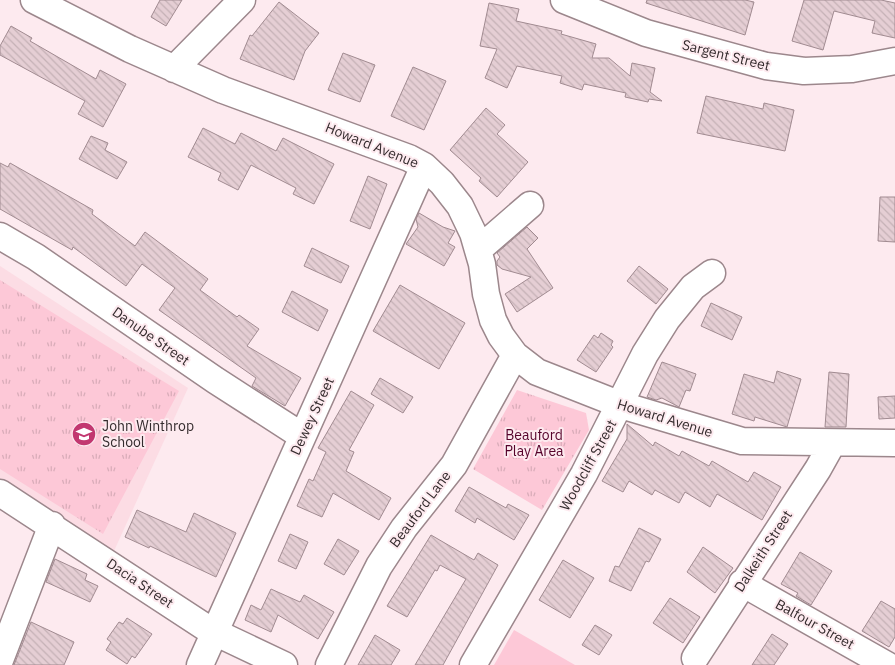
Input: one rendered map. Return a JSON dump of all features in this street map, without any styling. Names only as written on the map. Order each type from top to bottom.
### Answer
[{"type":"street","name":"Howard Avenue","points":[[34,0],[130,49],[223,90],[409,158],[424,166],[442,183],[460,206],[478,250],[493,320],[501,336],[515,355],[536,372],[621,405],[742,441],[895,444]]},
{"type":"street","points":[[174,69],[242,0]]},
{"type":"street","name":"Sargent Street","points":[[564,0],[646,33],[766,66],[804,70],[852,69],[895,61]]},
{"type":"street","name":"Dewey Street","points":[[200,665],[424,166]]},
{"type":"street","points":[[478,250],[530,205]]},
{"type":"street","name":"Danube Street","points":[[0,236],[36,257],[215,380],[302,436]]},
{"type":"street","name":"Woodcliff Street","points":[[473,665],[584,474],[621,405],[645,354],[667,319],[693,287],[712,273]]},
{"type":"street","name":"Beauford Lane","points":[[329,665],[379,566],[404,528],[454,464],[515,355]]},
{"type":"street","name":"Dalkeith Street","points":[[695,658],[742,583],[818,469],[832,444]]},
{"type":"street","name":"Dacia Street","points":[[0,493],[214,632],[284,665]]},
{"type":"street","points":[[0,660],[52,525]]},
{"type":"street","name":"Balfour Street","points":[[742,583],[887,665]]},
{"type":"shaded area","name":"John Winthrop School","points":[[0,266],[188,388],[114,551],[0,479]]},
{"type":"green space","name":"John Winthrop School","points":[[0,280],[179,391],[103,534],[0,469]]},
{"type":"green space","name":"Beauford Play Area","points":[[517,390],[586,413],[589,430],[542,510],[473,469]]},
{"type":"green space","points":[[514,630],[575,665],[494,665]]},
{"type":"building","points":[[160,0],[182,0],[166,26],[151,17]]},
{"type":"building","points":[[647,0],[745,0],[754,2],[745,35],[646,3]]},
{"type":"building","points":[[804,0],[881,0],[895,3],[895,38],[872,33],[875,21],[834,11],[823,50],[792,41]]},
{"type":"building","points":[[279,2],[319,33],[305,51],[294,80],[240,59],[250,35],[252,36]]},
{"type":"building","points":[[489,3],[519,9],[516,21],[562,31],[561,34],[596,44],[592,58],[609,58],[630,76],[632,63],[655,68],[650,92],[662,101],[649,99],[648,102],[625,97],[626,93],[584,84],[582,90],[560,83],[562,76],[517,66],[507,88],[485,78],[497,49],[480,46]]},
{"type":"building","points":[[11,26],[32,38],[30,41],[96,79],[100,70],[126,84],[103,127],[78,114],[85,101],[0,55],[0,46]]},
{"type":"building","points":[[343,53],[375,65],[360,102],[328,90]]},
{"type":"building","points":[[413,67],[446,81],[424,130],[391,116]]},
{"type":"building","points":[[706,96],[763,109],[764,103],[794,110],[785,151],[697,133]]},
{"type":"building","points":[[486,108],[505,125],[497,134],[528,162],[497,197],[479,181],[481,178],[450,150]]},
{"type":"building","points":[[203,128],[235,144],[241,133],[276,151],[283,138],[334,164],[314,204],[293,194],[296,188],[251,165],[238,190],[218,180],[221,173],[188,157]]},
{"type":"building","points":[[91,136],[108,143],[105,150],[127,162],[117,179],[79,159]]},
{"type":"building","points":[[0,163],[8,167],[10,163],[93,210],[92,214],[135,246],[145,232],[208,279],[200,290],[237,317],[239,315],[259,329],[247,346],[301,378],[285,406],[252,386],[256,378],[159,310],[175,288],[142,264],[126,286],[73,247],[72,250],[0,209]]},
{"type":"building","points":[[368,176],[387,184],[370,229],[350,221]]},
{"type":"building","points":[[880,197],[895,197],[895,242],[878,241]]},
{"type":"building","points":[[419,213],[443,227],[455,231],[448,243],[455,247],[444,266],[406,244],[418,227],[416,219]]},
{"type":"building","points":[[527,227],[538,238],[527,249],[553,288],[517,312],[505,294],[531,277],[502,269],[497,265],[500,257],[497,253]]},
{"type":"building","points":[[312,248],[349,266],[341,283],[304,266]]},
{"type":"building","points":[[639,266],[668,289],[656,304],[627,281]]},
{"type":"building","points":[[400,285],[465,323],[439,369],[373,331]]},
{"type":"building","points":[[292,291],[328,310],[318,331],[282,312]]},
{"type":"building","points":[[711,303],[742,317],[732,340],[701,326]]},
{"type":"building","points":[[601,333],[613,341],[611,345],[613,347],[596,372],[577,360],[594,335],[598,338]]},
{"type":"building","points":[[662,362],[696,374],[690,391],[686,390],[679,407],[662,398],[656,400],[647,397]]},
{"type":"building","points":[[777,371],[801,379],[787,427],[755,417],[754,421],[732,414],[744,374],[774,383]]},
{"type":"building","points":[[829,372],[849,374],[846,427],[825,427]]},
{"type":"building","points":[[380,378],[413,397],[403,413],[371,394]]},
{"type":"building","points":[[351,391],[374,405],[349,450],[354,452],[346,471],[391,498],[379,520],[333,493],[322,517],[297,506],[309,479],[313,481],[326,452],[318,448]]},
{"type":"building","points":[[895,396],[895,418],[879,419],[878,397]]},
{"type":"building","points":[[627,424],[653,446],[655,442],[679,456],[682,451],[709,466],[712,461],[748,482],[754,472],[781,487],[762,520],[717,494],[710,507],[685,492],[679,503],[655,490],[652,495],[629,481],[623,492],[602,481],[627,439]]},
{"type":"building","points":[[469,487],[506,508],[508,504],[529,515],[514,540],[477,518],[475,523],[455,511]]},
{"type":"building","points":[[137,510],[186,532],[194,513],[236,533],[216,577],[150,546],[149,548],[125,537]]},
{"type":"building","points":[[639,528],[661,539],[649,562],[646,561],[631,591],[609,581],[615,566],[619,567]]},
{"type":"building","points":[[290,534],[308,542],[296,569],[278,561]]},
{"type":"building","points":[[431,535],[474,560],[478,553],[498,565],[443,665],[415,665],[466,579],[440,565],[437,571],[435,570],[407,617],[387,606]]},
{"type":"building","points":[[338,539],[359,551],[344,575],[324,564]]},
{"type":"building","points":[[703,547],[733,568],[715,593],[687,572]]},
{"type":"building","points":[[800,552],[832,571],[811,605],[796,596],[798,593],[781,584]]},
{"type":"building","points":[[55,559],[87,574],[85,580],[98,586],[90,602],[46,582]]},
{"type":"building","points":[[563,560],[594,578],[570,618],[539,600]]},
{"type":"building","points":[[271,589],[300,602],[304,595],[334,612],[318,639],[278,615],[271,632],[245,620],[251,605],[261,610]]},
{"type":"building","points":[[670,598],[700,617],[683,643],[653,623]]},
{"type":"building","points":[[881,601],[895,609],[895,637],[889,647],[862,631]]},
{"type":"building","points":[[127,618],[152,634],[135,658],[132,656],[127,664],[106,650],[111,642],[107,639],[119,622],[123,624]]},
{"type":"building","points":[[31,622],[74,642],[64,665],[14,665]]},
{"type":"building","points":[[595,625],[612,635],[599,655],[582,645]]},
{"type":"building","points":[[772,634],[788,644],[774,665],[752,665]]},
{"type":"building","points":[[375,635],[400,650],[391,665],[358,665]]},
{"type":"place","name":"John Winthrop School","points":[[84,434]]}]
